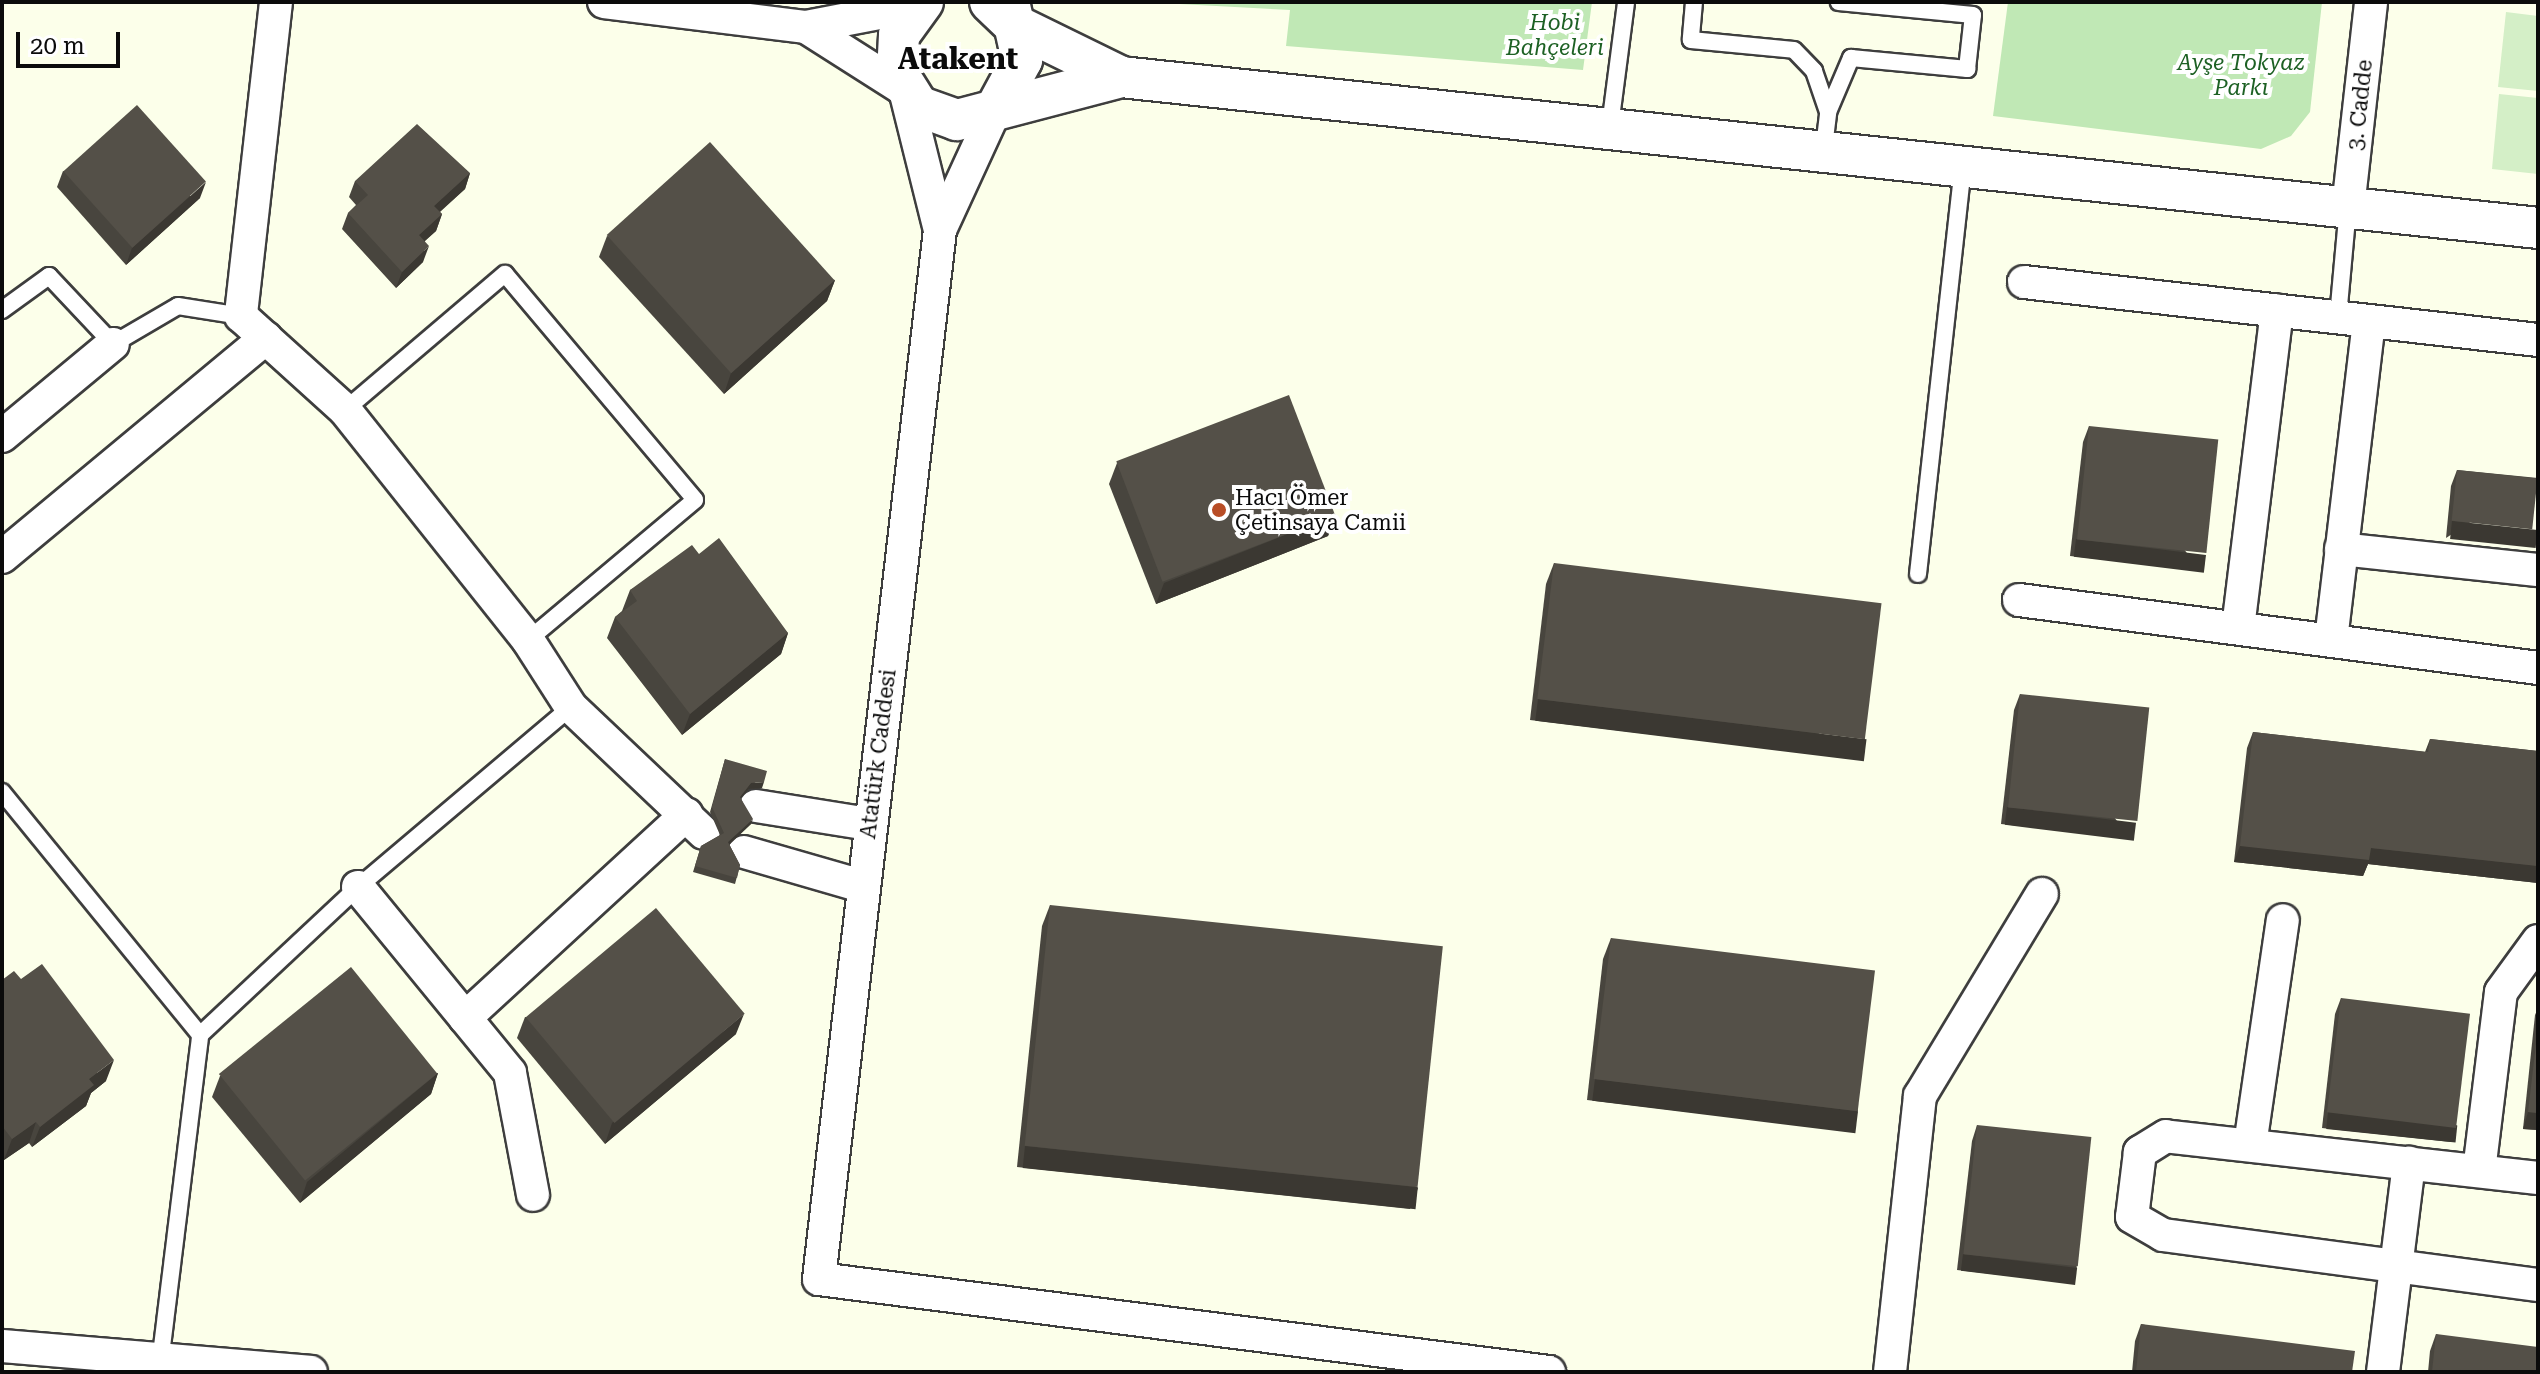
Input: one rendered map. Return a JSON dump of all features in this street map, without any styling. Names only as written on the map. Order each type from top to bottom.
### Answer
[{"type":"street","points":[[276,2],[241,316],[345,410],[528,640],[571,707],[697,817],[465,1018]]},
{"type":"street","points":[[604,2],[796,19],[924,3]]},
{"type":"street","name":"3. Cadde","points":[[2348,208],[2371,2]]},
{"type":"street","points":[[924,3],[897,44],[905,90],[940,230]]},
{"type":"street","points":[[1004,9],[1121,77]]},
{"type":"street","points":[[940,230],[996,108],[1022,60],[1004,9]]},
{"type":"street","points":[[796,19],[905,90],[936,117],[967,119],[996,108],[1121,77],[1610,126],[1826,129],[1963,162],[2538,228]]},
{"type":"street","name":"Atatürk Caddesi","points":[[940,230],[869,824],[819,1279],[1549,1372]]},
{"type":"street","points":[[2024,282],[2538,340]]},
{"type":"street","points":[[2238,628],[2277,310]]},
{"type":"street","points":[[2331,640],[2369,321]]},
{"type":"street","points":[[2,557],[266,338]]},
{"type":"street","points":[[2,436],[113,344]]},
{"type":"street","points":[[2341,549],[2538,570]]},
{"type":"street","points":[[2019,600],[2538,668]]},
{"type":"street","points":[[756,806],[869,824]]},
{"type":"street","points":[[744,852],[862,886]]},
{"type":"street","points":[[358,887],[510,1073],[533,1195]]},
{"type":"street","points":[[1890,1372],[1920,1096],[2042,894]]},
{"type":"street","points":[[2250,1145],[2283,920]]},
{"type":"street","points":[[2479,1171],[2501,992],[2538,941]]},
{"type":"street","points":[[2538,1178],[2166,1136],[2140,1152],[2132,1217],[2163,1235],[2538,1285]]},
{"type":"street","points":[[2383,1372],[2409,1163]]},
{"type":"street","points":[[2,1346],[160,1363],[311,1372]]},
{"type":"lane","points":[[1610,126],[1626,2]]},
{"type":"lane","points":[[1694,2],[1691,40],[1794,50],[1814,71],[1826,129]]},
{"type":"lane","points":[[1826,129],[1851,58],[1967,69],[1973,15],[1839,2]]},
{"type":"lane","points":[[1918,574],[1963,162]]},
{"type":"lane","points":[[2338,317],[2348,208]]},
{"type":"lane","points":[[345,410],[505,274],[695,500],[528,640]]},
{"type":"lane","points":[[2,310],[49,276],[113,344],[178,306],[241,316]]},
{"type":"lane","points":[[160,1363],[200,1035],[358,887],[571,707]]},
{"type":"lane","points":[[2,792],[200,1035]]},
{"type":"green space","name":"Hobi Bahçeleri","points":[[1142,2],[1592,2],[1583,70],[1286,46],[1290,10]]},
{"type":"green space","name":"Ayşe Tokyaz Parkı","points":[[2008,2],[2322,2],[2310,112],[2291,136],[2261,149],[1993,116]]},
{"type":"green space","points":[[2506,12],[2538,16],[2538,91],[2498,87]]},
{"type":"green space","points":[[2499,94],[2538,98],[2538,174],[2492,169]]},
{"type":"building","points":[[137,105],[206,182],[132,248],[63,171]]},
{"type":"building","points":[[417,124],[470,173],[434,206],[442,214],[419,235],[429,246],[402,272],[348,213],[368,195],[355,181]]},
{"type":"building","points":[[710,142],[834,280],[731,373],[607,235]]},
{"type":"building","name":"Hacı Ömer Çetinsaya Camii","points":[[1289,395],[1335,515],[1163,582],[1116,461]]},
{"type":"building","points":[[2089,426],[2218,440],[2206,553],[2077,539]]},
{"type":"building","points":[[2457,470],[2538,478],[2532,529],[2452,521]]},
{"type":"building","points":[[719,538],[788,633],[690,714],[615,617],[637,601],[630,590],[692,545],[699,554]]},
{"type":"building","points":[[1554,563],[1882,603],[1865,739],[1537,699]]},
{"type":"building","points":[[2020,694],[2149,708],[2137,821],[2008,807]]},
{"type":"building","points":[[2253,732],[2428,752],[2430,739],[2538,751],[2538,866],[2371,848],[2369,860],[2240,846]]},
{"type":"building","points":[[725,759],[767,771],[764,782],[751,783],[740,797],[753,819],[728,842],[740,865],[737,878],[695,866],[701,846],[724,833],[712,807]]},
{"type":"building","points":[[1050,905],[1443,946],[1418,1187],[1025,1146]]},
{"type":"building","points":[[656,908],[745,1014],[614,1123],[526,1017]]},
{"type":"building","points":[[1611,938],[1875,970],[1858,1111],[1594,1079]]},
{"type":"building","points":[[42,964],[114,1060],[89,1079],[94,1085],[40,1127],[36,1122],[12,1139],[2,1126],[2,980],[14,971],[21,979]]},
{"type":"building","points":[[351,967],[437,1073],[305,1180],[219,1074]]},
{"type":"building","points":[[2341,998],[2470,1014],[2456,1128],[2327,1112]]},
{"type":"building","points":[[2538,1027],[2538,1113],[2528,1112]]},
{"type":"building","points":[[1977,1125],[2091,1137],[2078,1266],[1963,1254]]},
{"type":"building","points":[[2141,1324],[2355,1351],[2352,1372],[2136,1372]]},
{"type":"building","points":[[2436,1334],[2538,1347],[2538,1372],[2432,1372]]},
{"type":"place","name":"Hacı Ömer Çetinsaya Camii","points":[[1219,510]]},
{"type":"district","name":"Atakent","points":[[958,59]]}]
